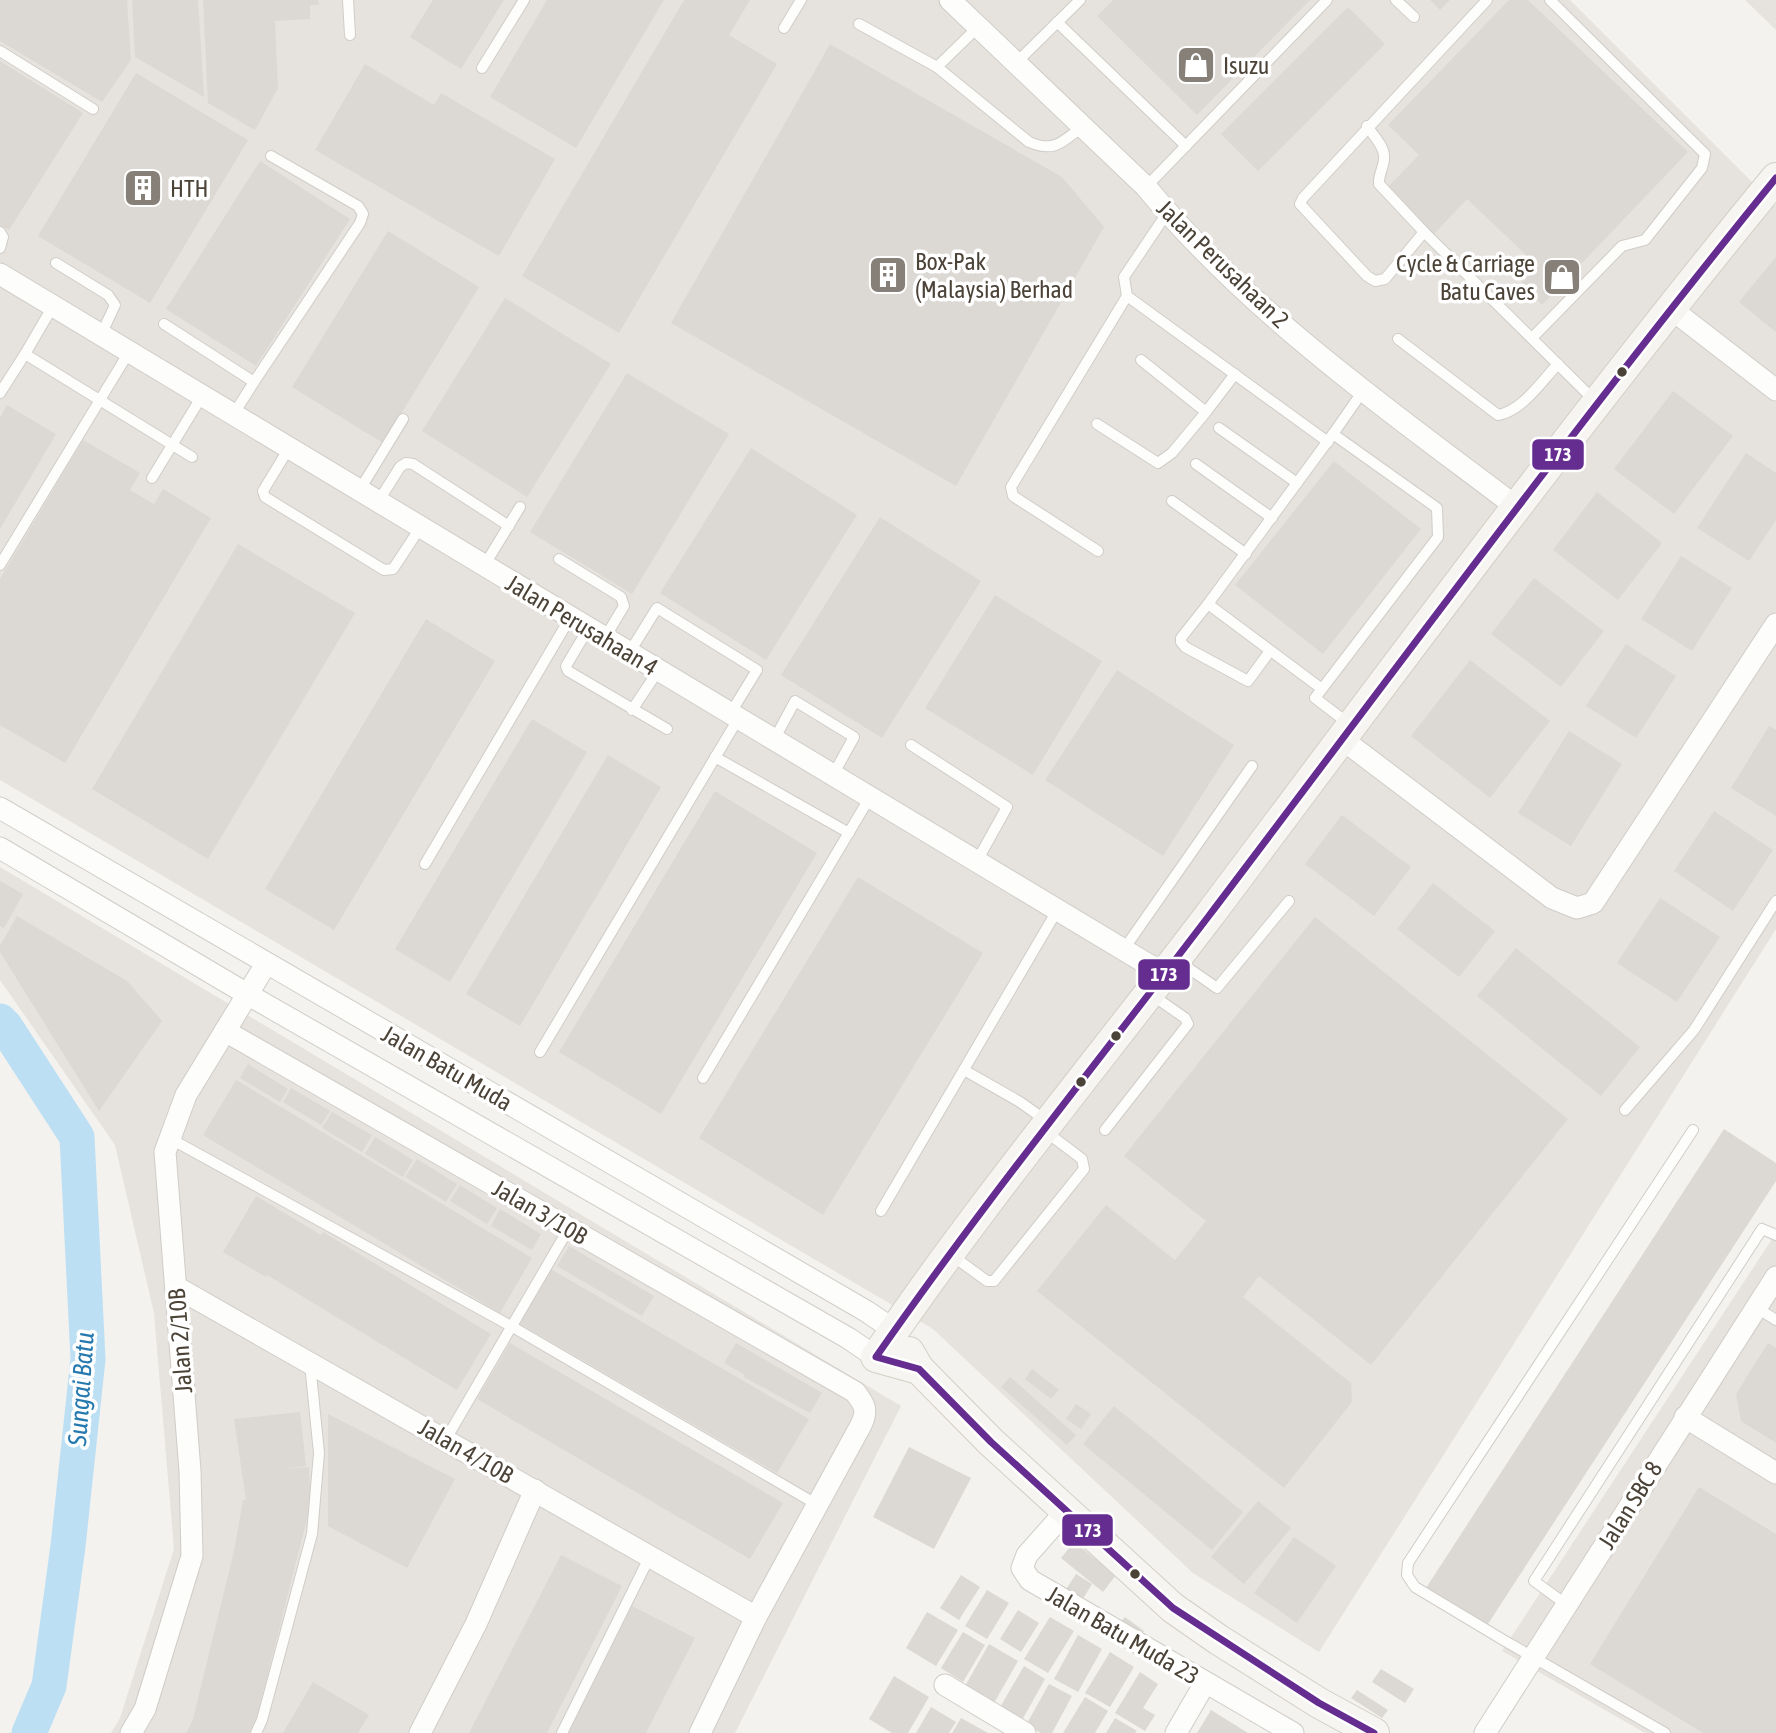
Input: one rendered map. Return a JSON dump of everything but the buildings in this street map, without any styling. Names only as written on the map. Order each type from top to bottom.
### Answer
[{"type":"street","name":"Jalan Perusahaan 2","points":[[950,0],[1146,187],[1167,213],[1250,296],[1363,391],[1515,506]]},
{"type":"street","points":[[919,1368],[876,1357],[950,1253],[1347,732],[1515,506],[1776,178]]},
{"type":"street","name":"Jalan Perusahaan 4","points":[[0,274],[977,860],[1163,975]]},
{"type":"street","points":[[1671,308],[1776,390]]},
{"type":"street","points":[[1347,732],[1552,898],[1577,908],[1593,903],[1776,624]]},
{"type":"street","name":"Jalan Batu Muda","points":[[0,808],[842,1297],[894,1330]]},
{"type":"street","name":"Jalan Batu Muda","points":[[0,848],[247,994],[836,1331],[876,1357]]},
{"type":"street","name":"Jalan 2/10B","points":[[131,1733],[145,1709],[192,1556],[190,1471],[165,1152],[186,1095],[266,964]]},
{"type":"street","name":"Jalan 3/10B","points":[[225,1031],[855,1392],[866,1405],[866,1415],[816,1504]]},
{"type":"street","name":"Jalan SBC 8","points":[[1485,1733],[1776,1277]]},
{"type":"street","name":"Jalan 4/10B","points":[[176,1287],[756,1617]]},
{"type":"street","points":[[894,1330],[919,1368],[991,1443],[1173,1608],[1319,1703],[1374,1733]]},
{"type":"street","points":[[1685,1417],[1776,1473]]},
{"type":"street","points":[[420,1733],[476,1624],[534,1490]]},
{"type":"street","points":[[700,1733],[756,1617],[816,1504]]},
{"type":"street","name":"Jalan Batu Muda 23","points":[[1067,1510],[1027,1555],[1023,1568],[1030,1580],[1293,1733]]},
{"type":"street","points":[[1176,1733],[1205,1683]]},
{"type":"street","points":[[945,1685],[1020,1732]]},
{"type":"lane","points":[[348,0],[350,35]]},
{"type":"lane","points":[[482,68],[524,0]]},
{"type":"lane","points":[[784,28],[801,0]]},
{"type":"lane","points":[[1017,62],[1080,0]]},
{"type":"lane","points":[[1146,187],[1327,0]]},
{"type":"lane","points":[[1396,0],[1414,17]]},
{"type":"lane","points":[[1424,232],[1385,279],[1375,281],[1367,276],[1300,204],[1367,126],[1487,0]]},
{"type":"lane","points":[[1532,338],[1622,246],[1645,240],[1702,168],[1705,158],[1550,0]]},
{"type":"lane","points":[[1057,22],[1185,146]]},
{"type":"lane","points":[[859,24],[937,67],[1029,142],[1044,148],[1058,146],[1083,126]]},
{"type":"lane","points":[[937,67],[978,27]]},
{"type":"lane","points":[[0,51],[93,109]]},
{"type":"lane","points":[[1367,126],[1381,146],[1384,156],[1378,175],[1379,184],[1596,403]]},
{"type":"lane","points":[[233,415],[360,223],[363,214],[358,206],[271,156]]},
{"type":"lane","points":[[1098,551],[1013,496],[1011,488],[1127,296],[1124,277],[1167,213]]},
{"type":"lane","points":[[0,232],[3,237],[0,247]]},
{"type":"lane","points":[[56,263],[108,295],[115,305],[101,335]]},
{"type":"lane","points":[[1127,296],[1235,374],[1437,508],[1438,537],[1315,698],[1347,732]]},
{"type":"lane","points":[[0,393],[53,306]]},
{"type":"lane","points":[[164,324],[254,382]]},
{"type":"lane","points":[[1398,339],[1497,415],[1517,407],[1558,364]]},
{"type":"lane","points":[[0,565],[129,352]]},
{"type":"lane","points":[[24,354],[192,457]]},
{"type":"lane","points":[[1142,360],[1206,412]]},
{"type":"lane","points":[[1097,424],[1158,463],[1172,453],[1235,374]]},
{"type":"lane","points":[[1270,651],[1248,681],[1185,647],[1181,638],[1246,554],[1363,391]]},
{"type":"lane","points":[[152,478],[202,396]]},
{"type":"lane","points":[[359,491],[403,419]]},
{"type":"lane","points":[[1219,428],[1297,484]]},
{"type":"lane","points":[[289,448],[263,491],[265,497],[384,570],[393,569],[420,528]]},
{"type":"lane","points":[[378,502],[400,467],[405,463],[413,464],[509,526]]},
{"type":"lane","points":[[1196,464],[1272,518]]},
{"type":"lane","points":[[1172,501],[1246,554]]},
{"type":"lane","points":[[484,566],[520,507]]},
{"type":"lane","points":[[425,864],[588,628],[624,606],[621,597],[559,559]]},
{"type":"lane","points":[[1208,604],[1322,689]]},
{"type":"lane","points":[[540,1052],[715,757],[757,670],[657,608],[629,653]]},
{"type":"lane","points":[[588,628],[566,666],[568,671],[667,729]]},
{"type":"lane","points":[[632,710],[658,671]]},
{"type":"lane","points":[[774,740],[795,701],[854,737],[832,775]]},
{"type":"lane","points":[[911,745],[1007,807],[977,860]]},
{"type":"lane","points":[[715,757],[849,833]]},
{"type":"lane","points":[[1124,949],[1252,766]]},
{"type":"lane","points":[[702,1078],[870,797]]},
{"type":"lane","points":[[1163,975],[1217,988],[1289,901]]},
{"type":"lane","points":[[1625,1110],[1694,1030],[1776,901]]},
{"type":"lane","points":[[881,1211],[1058,909]]},
{"type":"lane","points":[[1105,1130],[1188,1024],[1163,975]]},
{"type":"lane","points":[[950,1253],[987,1281],[994,1281],[1084,1169],[1082,1159],[1020,1102],[964,1070]]},
{"type":"lane","points":[[1665,1733],[1415,1587],[1407,1575],[1408,1563],[1693,1130]]},
{"type":"lane","points":[[169,1138],[512,1326],[816,1504]]},
{"type":"lane","points":[[446,1439],[569,1228]]},
{"type":"lane","points":[[1567,1605],[1534,1581],[1762,1229],[1776,1236]]},
{"type":"lane","points":[[1757,1308],[1776,1320]]},
{"type":"lane","points":[[256,1733],[262,1720],[312,1534],[319,1453],[310,1362]]},
{"type":"lane","points":[[562,1733],[650,1556]]},
{"type":"shaded area","points":[[0,0],[1570,0],[1776,206],[1776,929],[1319,1652],[1193,1573],[933,1329],[0,780]]},
{"type":"shaded area","points":[[1745,0],[1776,0],[1776,30]]},
{"type":"shaded area","points":[[0,867],[901,1406],[735,1733],[111,1733],[120,1718],[174,1549],[154,1313],[115,1145],[0,980]]},
{"type":"shaded area","points":[[1776,1233],[1776,1733],[1645,1733],[1502,1651]]},
{"type":"waterway","name":"Sungai Batu","points":[[0,1021],[77,1137],[88,1359],[68,1546],[49,1686],[29,1733]]},
{"type":"transit line","name":"173","points":[[1374,1733],[1319,1703],[1173,1608],[991,1442],[919,1369],[876,1357],[998,1190],[1489,545],[1631,360],[1776,178]]},
{"type":"place","name":"Isuzu","points":[[1196,65]]},
{"type":"place","name":"HTH","points":[[143,188]]},
{"type":"place","name":"Box-Pak (Malaysia) Berhad","points":[[888,275]]},
{"type":"place","name":"Cycle & Carriage Batu Caves","points":[[1562,277]]}]
